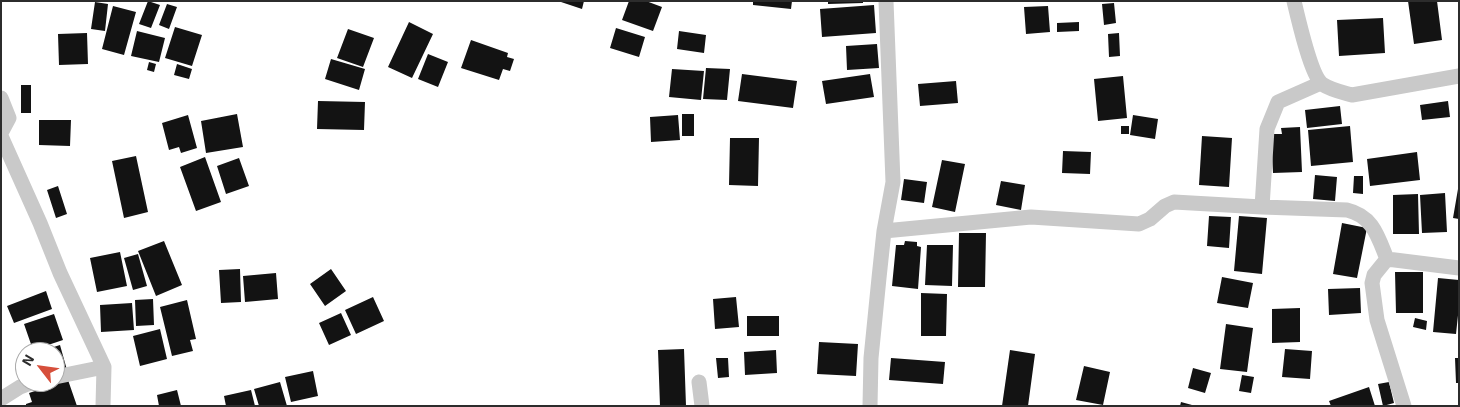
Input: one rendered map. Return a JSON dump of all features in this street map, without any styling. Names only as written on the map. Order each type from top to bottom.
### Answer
[{"type":"street","points":[[870,406],[871,358],[884,231],[893,182],[886,1]]},
{"type":"street","points":[[1294,1],[1314,71],[1321,83],[1335,91],[1352,94],[1459,76]]},
{"type":"street","points":[[1262,207],[1267,129],[1278,102],[1321,83]]},
{"type":"street","points":[[1,98],[5,120],[1,134],[60,273],[104,367],[103,406]]},
{"type":"street","points":[[884,231],[1031,217],[1140,224],[1150,219],[1165,206],[1174,202],[1347,210],[1355,212],[1370,222],[1387,259]]},
{"type":"street","points":[[1387,259],[1459,268]]},
{"type":"street","points":[[1387,259],[1374,274],[1372,283],[1377,320],[1404,406]]},
{"type":"street","points":[[65,375],[104,367]]},
{"type":"street","points":[[699,382],[702,406]]},
{"type":"street","points":[[1,398],[15,390]]},
{"type":"building","points":[[148,1],[160,5],[151,28],[139,24]]},
{"type":"building","points":[[558,1],[584,1],[582,9]]},
{"type":"building","points":[[629,1],[646,1],[662,7],[653,31],[622,20]]},
{"type":"building","points":[[753,1],[792,1],[791,9],[753,5]]},
{"type":"building","points":[[828,1],[863,1],[863,3],[828,4]]},
{"type":"building","points":[[1408,1],[1437,1],[1442,40],[1414,44]]},
{"type":"building","points":[[95,2],[108,4],[105,31],[91,29]]},
{"type":"building","points":[[1114,3],[1116,23],[1104,25],[1102,4]]},
{"type":"building","points":[[167,4],[177,7],[169,29],[159,25]]},
{"type":"building","points":[[874,5],[876,33],[822,37],[820,9]]},
{"type":"building","points":[[113,6],[136,12],[124,55],[102,49]]},
{"type":"building","points":[[1048,6],[1050,32],[1026,34],[1024,7]]},
{"type":"building","points":[[1383,18],[1385,53],[1339,56],[1337,20]]},
{"type":"building","points":[[409,22],[433,34],[412,78],[388,67]]},
{"type":"building","points":[[1079,22],[1079,31],[1057,32],[1057,23]]},
{"type":"building","points":[[175,27],[202,35],[192,66],[165,58]]},
{"type":"building","points":[[616,28],[645,37],[639,57],[610,48]]},
{"type":"building","points":[[348,29],[374,38],[363,67],[337,58]]},
{"type":"building","points":[[137,31],[165,38],[159,62],[131,56]]},
{"type":"building","points":[[679,31],[706,35],[704,53],[677,49]]},
{"type":"building","points":[[87,33],[88,64],[59,65],[58,34]]},
{"type":"building","points":[[1119,33],[1120,56],[1109,57],[1108,34]]},
{"type":"building","points":[[471,40],[508,53],[507,57],[514,59],[510,71],[503,69],[499,80],[461,68]]},
{"type":"building","points":[[877,44],[879,68],[847,70],[846,46]]},
{"type":"building","points":[[428,54],[448,62],[438,87],[418,79]]},
{"type":"building","points":[[331,59],[365,69],[359,90],[325,79]]},
{"type":"building","points":[[149,62],[156,64],[154,72],[147,70]]},
{"type":"building","points":[[177,64],[192,69],[189,79],[174,75]]},
{"type":"building","points":[[706,68],[730,69],[727,100],[703,99]]},
{"type":"building","points":[[672,69],[704,71],[701,100],[669,97]]},
{"type":"building","points":[[742,74],[797,81],[793,108],[738,101]]},
{"type":"building","points":[[870,74],[874,97],[826,104],[822,81]]},
{"type":"building","points":[[1123,76],[1127,118],[1098,121],[1094,79]]},
{"type":"building","points":[[956,81],[958,103],[920,106],[918,84]]},
{"type":"building","points":[[21,85],[31,85],[31,113],[21,113]]},
{"type":"building","points":[[318,101],[365,102],[364,130],[317,129]]},
{"type":"building","points":[[1448,101],[1450,117],[1422,120],[1420,105]]},
{"type":"building","points":[[1340,106],[1342,124],[1307,128],[1305,110]]},
{"type":"building","points":[[237,114],[243,147],[206,153],[201,121]]},
{"type":"building","points":[[682,114],[694,114],[694,136],[682,136]]},
{"type":"building","points":[[188,115],[197,148],[181,153],[179,147],[169,150],[162,123]]},
{"type":"building","points":[[678,115],[680,140],[651,142],[650,117]]},
{"type":"building","points":[[1133,115],[1158,119],[1155,139],[1130,135]]},
{"type":"building","points":[[39,120],[71,120],[70,146],[39,145]]},
{"type":"building","points":[[1121,126],[1129,126],[1129,134],[1121,134]]},
{"type":"building","points":[[1350,126],[1353,162],[1311,166],[1308,130]]},
{"type":"building","points":[[1300,127],[1302,172],[1273,173],[1271,134],[1282,134],[1281,128]]},
{"type":"building","points":[[1202,136],[1232,138],[1229,187],[1199,185]]},
{"type":"building","points":[[730,138],[759,138],[758,186],[729,185]]},
{"type":"building","points":[[1063,151],[1091,152],[1090,174],[1062,173]]},
{"type":"building","points":[[1417,152],[1420,180],[1370,186],[1367,159]]},
{"type":"building","points":[[136,156],[148,212],[124,218],[112,161]]},
{"type":"building","points":[[205,157],[221,202],[196,211],[180,167]]},
{"type":"building","points":[[239,158],[249,186],[226,194],[217,166]]},
{"type":"building","points":[[942,160],[965,164],[955,212],[932,207]]},
{"type":"building","points":[[1315,175],[1337,177],[1335,201],[1313,199]]},
{"type":"building","points":[[1354,176],[1363,176],[1363,194],[1353,193]]},
{"type":"building","points":[[904,179],[927,182],[924,203],[901,200]]},
{"type":"building","points":[[1001,181],[1025,185],[1021,210],[996,205]]},
{"type":"building","points":[[58,186],[67,214],[56,218],[47,190]]},
{"type":"building","points":[[1459,189],[1459,219],[1453,218]]},
{"type":"building","points":[[1445,193],[1447,232],[1422,233],[1420,195]]},
{"type":"building","points":[[1418,194],[1419,234],[1393,234],[1393,195]]},
{"type":"building","points":[[1209,216],[1231,217],[1229,248],[1207,246]]},
{"type":"building","points":[[1239,216],[1267,218],[1262,274],[1234,271]]},
{"type":"building","points":[[1342,223],[1367,228],[1357,278],[1333,274]]},
{"type":"building","points":[[959,233],[986,233],[985,287],[958,287]]},
{"type":"building","points":[[164,241],[182,285],[156,296],[138,251]]},
{"type":"building","points":[[905,241],[917,242],[917,246],[921,247],[918,289],[892,286],[896,245],[904,245]]},
{"type":"building","points":[[927,245],[953,245],[952,286],[925,285]]},
{"type":"building","points":[[120,252],[127,286],[97,292],[90,258]]},
{"type":"building","points":[[138,254],[147,286],[133,290],[124,258]]},
{"type":"building","points":[[240,269],[241,302],[221,303],[219,270]]},
{"type":"building","points":[[331,269],[346,291],[325,306],[310,284]]},
{"type":"building","points":[[1395,272],[1423,272],[1423,313],[1396,313]]},
{"type":"building","points":[[276,273],[278,299],[245,302],[243,276]]},
{"type":"building","points":[[1222,277],[1253,283],[1248,308],[1217,303]]},
{"type":"building","points":[[1438,278],[1459,280],[1456,334],[1433,332]]},
{"type":"building","points":[[1360,288],[1361,313],[1329,315],[1328,289]]},
{"type":"building","points":[[46,291],[52,309],[14,323],[7,306]]},
{"type":"building","points":[[921,293],[947,294],[946,336],[921,336]]},
{"type":"building","points":[[373,297],[384,321],[356,334],[345,310]]},
{"type":"building","points":[[736,297],[739,327],[715,329],[713,299]]},
{"type":"building","points":[[153,299],[154,325],[136,326],[135,300]]},
{"type":"building","points":[[187,300],[196,339],[190,340],[193,351],[172,356],[160,307]]},
{"type":"building","points":[[132,303],[134,330],[101,332],[100,305]]},
{"type":"building","points":[[1300,308],[1300,342],[1272,343],[1272,309]]},
{"type":"building","points":[[341,313],[351,335],[329,345],[319,323]]},
{"type":"building","points":[[54,314],[63,340],[57,342],[30,342],[24,324]]},
{"type":"building","points":[[747,316],[779,316],[779,336],[747,336]]},
{"type":"building","points":[[1415,318],[1427,321],[1426,330],[1413,327]]},
{"type":"building","points":[[1226,324],[1253,328],[1247,372],[1220,369]]},
{"type":"building","points":[[160,329],[167,359],[140,366],[133,336]]},
{"type":"building","points":[[819,342],[858,344],[856,376],[817,374]]},
{"type":"building","points":[[684,349],[686,406],[660,406],[658,350]]},
{"type":"building","points":[[1285,349],[1312,351],[1310,379],[1282,377]]},
{"type":"building","points":[[776,350],[777,373],[745,375],[744,352]]},
{"type":"building","points":[[1010,350],[1035,354],[1028,406],[1002,406]]},
{"type":"building","points":[[716,358],[728,358],[729,377],[718,378]]},
{"type":"building","points":[[891,358],[945,362],[943,384],[889,380]]},
{"type":"building","points":[[1455,358],[1459,358],[1459,383],[1456,383]]},
{"type":"building","points":[[1084,366],[1110,372],[1103,405],[1076,400]]},
{"type":"building","points":[[1193,368],[1211,373],[1205,393],[1188,388]]},
{"type":"building","points":[[313,371],[318,396],[291,402],[285,377]]},
{"type":"building","points":[[1242,375],[1254,377],[1251,393],[1239,391]]},
{"type":"building","points":[[68,380],[77,406],[26,406],[26,404],[32,402],[29,393],[65,392],[65,381]]},
{"type":"building","points":[[280,382],[287,406],[259,406],[254,389]]},
{"type":"building","points":[[1389,382],[1394,403],[1383,406],[1378,384]]},
{"type":"building","points":[[1369,387],[1375,406],[1331,406],[1329,401]]},
{"type":"building","points":[[177,390],[181,406],[159,406],[157,395]]},
{"type":"building","points":[[251,390],[255,406],[226,406],[224,396]]},
{"type":"building","points":[[1181,402],[1192,405],[1192,406],[1180,406]]}]
